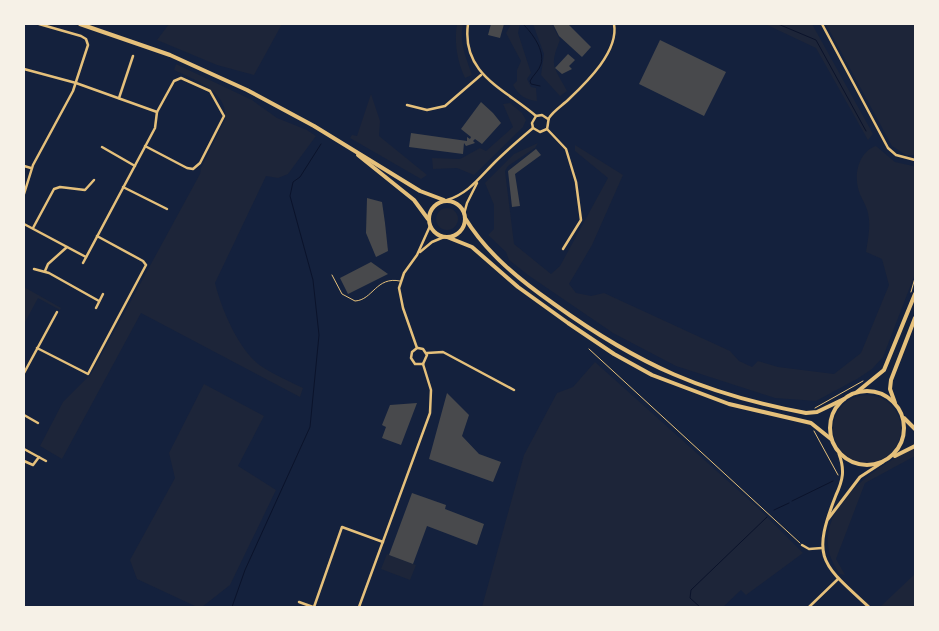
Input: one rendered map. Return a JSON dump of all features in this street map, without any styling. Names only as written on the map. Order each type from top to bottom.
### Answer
[{"type":"main road","points":[[80,24],[136,42],[217,75],[285,109],[420,191],[459,205],[488,249],[522,280],[598,334],[655,368],[719,392],[806,413],[816,412],[856,393],[876,379],[884,370],[913,293]]},
{"type":"main road","points":[[349,147],[414,200],[424,211],[437,234],[472,247],[536,301],[594,342],[646,371],[689,390],[729,404],[811,423],[831,439],[839,454],[843,475],[825,525],[822,548],[828,565],[838,579],[869,607]]},
{"type":"main road","points":[[430,224],[433,207],[445,200]]},
{"type":"main road","points":[[446,237],[460,230],[465,216]]},
{"type":"main road","points":[[891,457],[902,442],[904,429],[902,417],[890,389],[891,380],[915,318]]},
{"type":"main road","points":[[856,393],[868,391],[881,394],[896,405]]},
{"type":"main road","points":[[831,439],[831,417],[836,407],[844,399]]},
{"type":"main road","points":[[902,417],[915,429]]},
{"type":"main road","points":[[825,525],[856,482],[891,457],[915,446]]},
{"type":"main road","points":[[839,454],[849,461],[860,465],[871,466],[883,462]]},
{"type":"street","points":[[24,194],[29,183],[31,168],[76,83],[88,45],[85,38],[39,24]]},
{"type":"street","points":[[468,24],[472,58],[482,74],[536,116]]},
{"type":"street","points":[[546,129],[548,119],[577,92],[604,58],[613,38],[614,24]]},
{"type":"street","points":[[822,24],[884,142],[896,155],[915,160]]},
{"type":"street","points":[[119,98],[133,56]]},
{"type":"street","points":[[24,68],[76,83],[157,112]]},
{"type":"street","points":[[407,105],[427,110],[445,106],[482,74]]},
{"type":"street","points":[[83,263],[156,125],[157,112],[174,81],[181,78],[211,92],[224,116],[200,164],[195,168],[187,168],[145,146]]},
{"type":"street","points":[[533,128],[532,122],[536,116],[542,115],[548,119]]},
{"type":"street","points":[[533,128],[540,132],[546,129]]},
{"type":"street","points":[[445,200],[462,194],[477,182],[494,163],[533,128]]},
{"type":"street","points":[[546,129],[566,149],[576,182],[581,220],[562,250]]},
{"type":"street","points":[[102,147],[135,166]]},
{"type":"street","points":[[24,166],[31,168]]},
{"type":"street","points":[[33,228],[54,189],[60,187],[84,190],[94,180]]},
{"type":"street","points":[[465,216],[467,202],[477,182]]},
{"type":"street","points":[[123,187],[166,209]]},
{"type":"street","points":[[24,224],[86,256]]},
{"type":"street","points":[[417,348],[400,296],[400,281],[417,255],[430,224]]},
{"type":"street","points":[[37,348],[88,374],[109,338],[146,265],[143,261],[97,236]]},
{"type":"street","points":[[417,255],[432,242],[446,237]]},
{"type":"street","points":[[45,271],[48,264],[67,247]]},
{"type":"street","points":[[34,269],[45,271],[100,301]]},
{"type":"street","points":[[96,308],[103,294]]},
{"type":"street","points":[[24,373],[57,312]]},
{"type":"street","points":[[417,348],[427,352],[443,352],[514,390]]},
{"type":"street","points":[[417,348],[411,354],[412,360],[418,364],[423,364]]},
{"type":"street","points":[[423,364],[427,359],[427,352]]},
{"type":"street","points":[[359,607],[430,413],[430,390],[423,364]]},
{"type":"street","points":[[24,415],[38,423]]},
{"type":"street","points":[[24,450],[46,461]]},
{"type":"street","points":[[24,461],[33,465],[39,457]]},
{"type":"street","points":[[299,602],[313,607],[342,528],[383,542]]},
{"type":"street","points":[[802,545],[809,549],[822,548]]},
{"type":"street","points":[[809,607],[838,579]]},
{"type":"lane","points":[[332,275],[342,294],[355,301],[362,300],[385,281],[400,281]]},
{"type":"path","points":[[913,293],[915,278]]},
{"type":"path","points":[[589,349],[802,545]]},
{"type":"path","points":[[815,406],[870,377]]},
{"type":"path","points":[[812,428],[836,470],[837,478]]},
{"type":"shaded area","points":[[169,24],[282,24],[254,75],[217,65],[157,40]]},
{"type":"shaded area","points":[[457,24],[463,24],[462,37],[465,56],[472,75],[465,78],[457,51]]},
{"type":"shaded area","points":[[511,24],[520,24],[518,33],[531,73],[527,79],[531,87],[536,88],[537,101],[517,92],[513,85],[517,81],[517,70],[521,61],[506,33]]},
{"type":"shaded area","points":[[533,24],[552,24],[560,40],[554,66],[567,91],[560,96],[541,75],[544,54]]},
{"type":"shaded area","points":[[765,24],[812,24],[873,134],[868,140],[816,48]]},
{"type":"shaded area","points":[[826,24],[915,24],[915,155],[906,155],[892,146]]},
{"type":"shaded area","points":[[176,64],[252,100],[277,118],[307,130],[316,136],[288,174],[278,178],[266,176],[215,283],[226,316],[245,350],[261,366],[303,388],[300,397],[141,313],[62,459],[40,446],[63,402],[91,374],[200,174],[201,168],[225,120],[225,110],[222,101],[216,94],[200,83],[174,70]]},
{"type":"shaded area","points":[[371,94],[380,121],[379,136],[427,175],[421,179],[350,138],[352,135],[357,136]]},
{"type":"shaded area","points":[[510,103],[522,113],[526,120],[523,127],[474,175],[457,168],[433,169],[432,158],[460,159],[480,148],[486,151],[513,127],[503,104]]},
{"type":"shaded area","points":[[538,143],[535,148],[508,166],[505,171],[514,244],[551,274],[560,266],[608,178],[575,151],[575,145],[623,175],[592,245],[569,284],[576,293],[591,296],[604,293],[730,351],[739,361],[752,367],[758,361],[778,367],[834,374],[861,353],[889,285],[882,259],[866,252],[869,218],[857,182],[858,169],[862,157],[876,146],[895,162],[915,167],[915,274],[883,357],[872,369],[857,379],[816,401],[775,398],[676,366],[613,333],[528,275],[509,260],[506,252],[488,235],[494,229],[494,205],[485,183],[514,154]]},
{"type":"shaded area","points":[[447,208],[455,211],[458,219],[455,227],[447,230],[439,227],[436,219],[439,211]]},
{"type":"shaded area","points":[[24,287],[61,308],[60,310],[38,298],[24,324]]},
{"type":"shaded area","points":[[595,362],[757,507],[803,553],[746,595],[741,590],[723,607],[482,607],[524,455],[557,393],[573,387]]},
{"type":"shaded area","points":[[204,384],[264,416],[238,466],[276,490],[230,585],[202,607],[197,607],[137,579],[130,560],[175,478],[169,453]]},
{"type":"shaded area","points":[[867,395],[880,398],[891,405],[898,416],[901,429],[898,442],[891,453],[880,460],[867,463],[854,460],[843,453],[836,442],[833,429],[836,416],[843,405],[854,398]]},
{"type":"shaded area","points":[[915,448],[915,456],[865,483],[836,559],[845,575],[840,574],[830,554],[828,534],[834,516],[845,498],[861,482],[897,457]]},
{"type":"shaded area","points":[[387,554],[416,565],[410,580],[381,569]]},
{"type":"shaded area","points":[[915,574],[915,607],[880,607]]},
{"type":"building","points":[[491,24],[504,24],[500,38],[488,35]]},
{"type":"building","points":[[553,24],[568,24],[591,47],[582,57],[559,36]]},
{"type":"building","points":[[660,40],[726,72],[704,116],[639,84]]},
{"type":"building","points":[[568,54],[575,60],[569,66],[572,69],[562,74],[555,68]]},
{"type":"building","points":[[481,102],[501,123],[482,144],[475,139],[473,141],[475,143],[466,146],[464,143],[463,154],[409,147],[411,133],[467,141],[467,137],[470,139],[471,137],[461,129]]},
{"type":"building","points":[[536,149],[541,155],[515,174],[520,206],[512,207],[508,171]]},
{"type":"building","points":[[367,198],[382,202],[388,251],[376,257],[366,233]]},
{"type":"building","points":[[371,262],[388,274],[348,294],[340,278]]},
{"type":"building","points":[[447,393],[469,415],[462,436],[479,454],[501,462],[493,482],[429,459]]},
{"type":"building","points":[[417,403],[401,445],[382,438],[386,427],[382,425],[390,405]]},
{"type":"building","points":[[412,493],[446,505],[445,509],[484,524],[477,545],[427,526],[413,564],[389,555]]},
{"type":"waterway","points":[[523,24],[534,37],[541,53],[541,64],[530,81],[531,84],[540,86]]},
{"type":"waterway","points":[[778,24],[816,40],[866,131]]},
{"type":"waterway","points":[[232,607],[245,570],[310,427],[319,335],[313,280],[290,196],[293,182],[300,177],[321,144]]},
{"type":"waterway","points":[[792,501],[833,481]]},
{"type":"waterway","points":[[774,510],[789,503]]},
{"type":"waterway","points":[[700,607],[690,598],[691,590],[767,517]]}]
